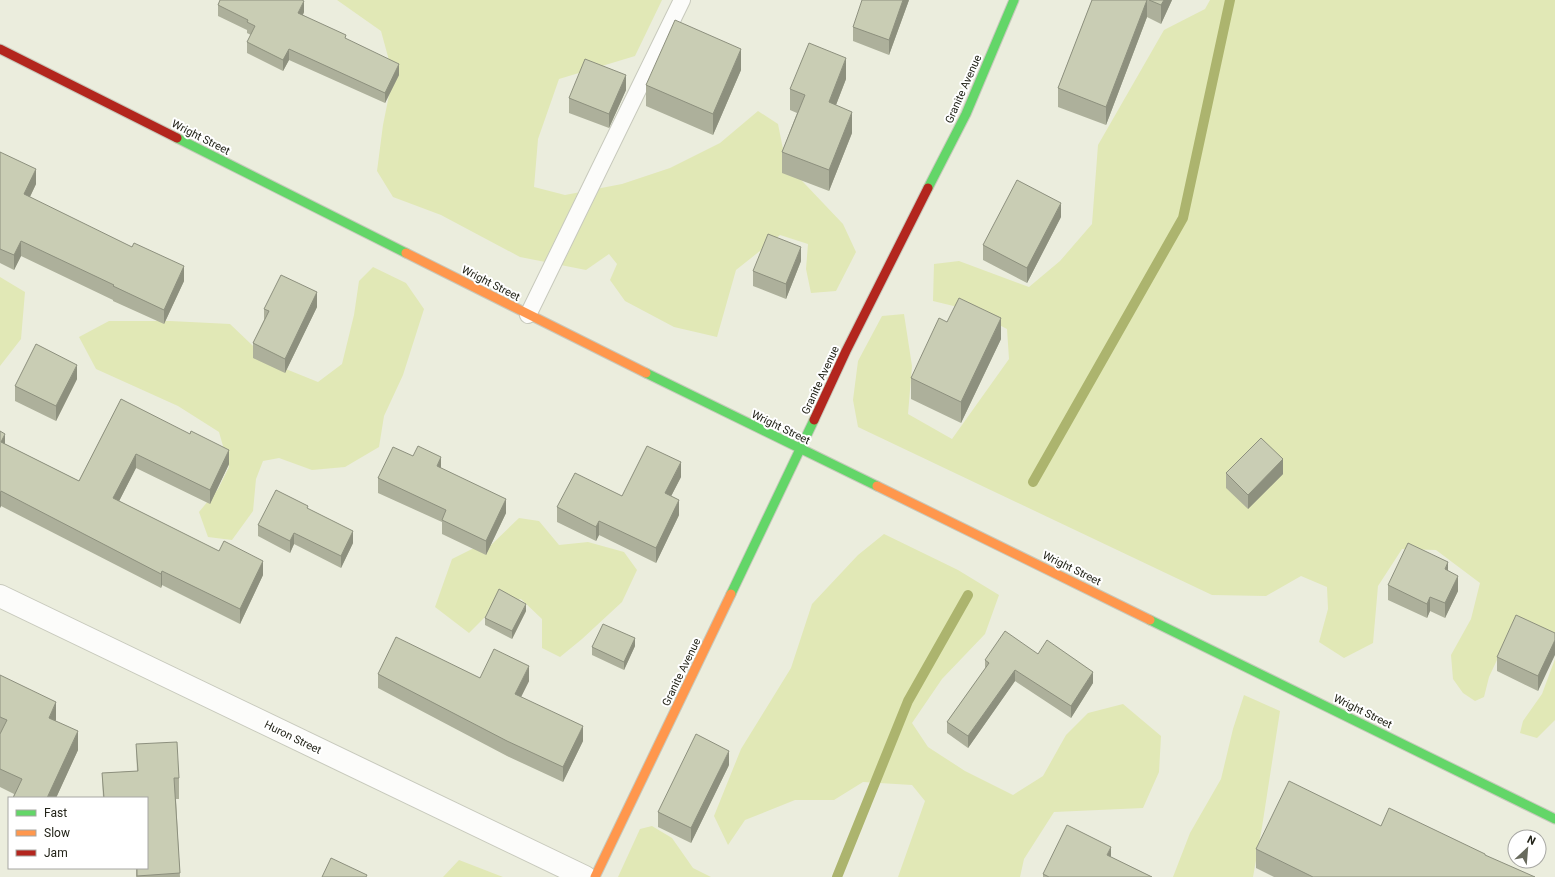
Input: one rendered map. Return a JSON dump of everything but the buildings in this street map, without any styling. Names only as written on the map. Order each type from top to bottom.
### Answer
[{"type":"main road","name":"Granite Avenue","points":[[595,877],[801,450],[846,351],[966,114],[1014,0]]},
{"type":"main road","name":"Wright Street","points":[[0,49],[528,315],[1555,819]]},
{"type":"street","name":"Huron Street","points":[[0,596],[585,877]]},
{"type":"lane","points":[[528,315],[682,0]]},
{"type":"green space","points":[[337,0],[662,0],[635,56],[559,79],[538,139],[534,187],[565,195],[622,184],[670,168],[720,143],[758,111],[778,124],[786,164],[843,224],[856,252],[836,291],[811,293],[806,269],[808,244],[780,235],[736,270],[717,337],[674,327],[625,301],[610,280],[617,264],[609,254],[586,270],[520,257],[441,215],[393,197],[377,171],[383,125],[393,75],[381,31]]},
{"type":"green space","points":[[1210,0],[1555,0],[1555,644],[1510,632],[1489,677],[1484,697],[1475,701],[1463,693],[1453,679],[1451,655],[1471,619],[1480,583],[1436,550],[1402,549],[1378,586],[1373,643],[1344,658],[1319,642],[1328,609],[1327,587],[1301,576],[1266,596],[1212,595],[858,427],[853,400],[858,361],[882,316],[904,314],[912,366],[908,414],[952,439],[1009,359],[1007,329],[970,310],[933,301],[934,264],[959,261],[1029,287],[1060,261],[1092,224],[1098,145],[1164,30],[1205,9]]},
{"type":"green space","points":[[373,267],[406,283],[424,309],[403,375],[384,416],[379,447],[345,467],[312,470],[279,458],[263,461],[256,479],[253,511],[232,540],[208,537],[199,512],[218,489],[229,467],[219,432],[178,406],[96,369],[79,337],[109,321],[170,321],[230,324],[271,363],[318,382],[342,364],[354,315],[359,281]]},
{"type":"green space","points":[[0,277],[25,292],[21,339],[0,366]]},
{"type":"green space","points":[[519,518],[539,521],[559,545],[588,542],[624,552],[637,570],[622,602],[560,657],[542,648],[542,619],[521,599],[494,608],[469,633],[435,607],[452,559],[472,549],[490,546]]},
{"type":"green space","points":[[884,534],[958,570],[999,595],[985,634],[942,679],[912,723],[928,747],[965,771],[1013,795],[1043,776],[1066,735],[1088,713],[1123,704],[1161,736],[1159,772],[1143,808],[1054,812],[1024,859],[1020,877],[898,877],[925,801],[912,785],[863,782],[834,800],[795,800],[745,820],[728,845],[714,816],[741,749],[791,668],[812,604],[858,555]]},
{"type":"green space","points":[[1555,659],[1555,720],[1537,738],[1520,733],[1523,721],[1542,694]]},
{"type":"green space","points":[[1244,695],[1280,711],[1253,877],[1173,877],[1190,833],[1221,779],[1233,729]]},
{"type":"green space","points":[[652,826],[672,838],[693,868],[711,877],[618,877],[640,829]]},
{"type":"green space","points":[[459,860],[503,877],[443,877]]},
{"type":"waterway","points":[[1033,482],[1183,218],[1230,0]]},
{"type":"waterway","points":[[837,877],[908,701],[968,595]]},
{"type":"traffic: fast","points":[[928,188],[966,114],[1014,0]]},
{"type":"traffic: fast","points":[[177,138],[406,253]]},
{"type":"traffic: fast","points":[[646,373],[877,486]]},
{"type":"traffic: fast","points":[[731,594],[814,420]]},
{"type":"traffic: fast","points":[[1150,620],[1555,819]]},
{"type":"traffic: slow","points":[[406,253],[646,373]]},
{"type":"traffic: slow","points":[[877,486],[1150,620]]},
{"type":"traffic: slow","points":[[595,877],[731,594]]},
{"type":"traffic: jam","points":[[0,49],[177,138]]},
{"type":"traffic: jam","points":[[814,420],[846,351],[928,188]]}]
